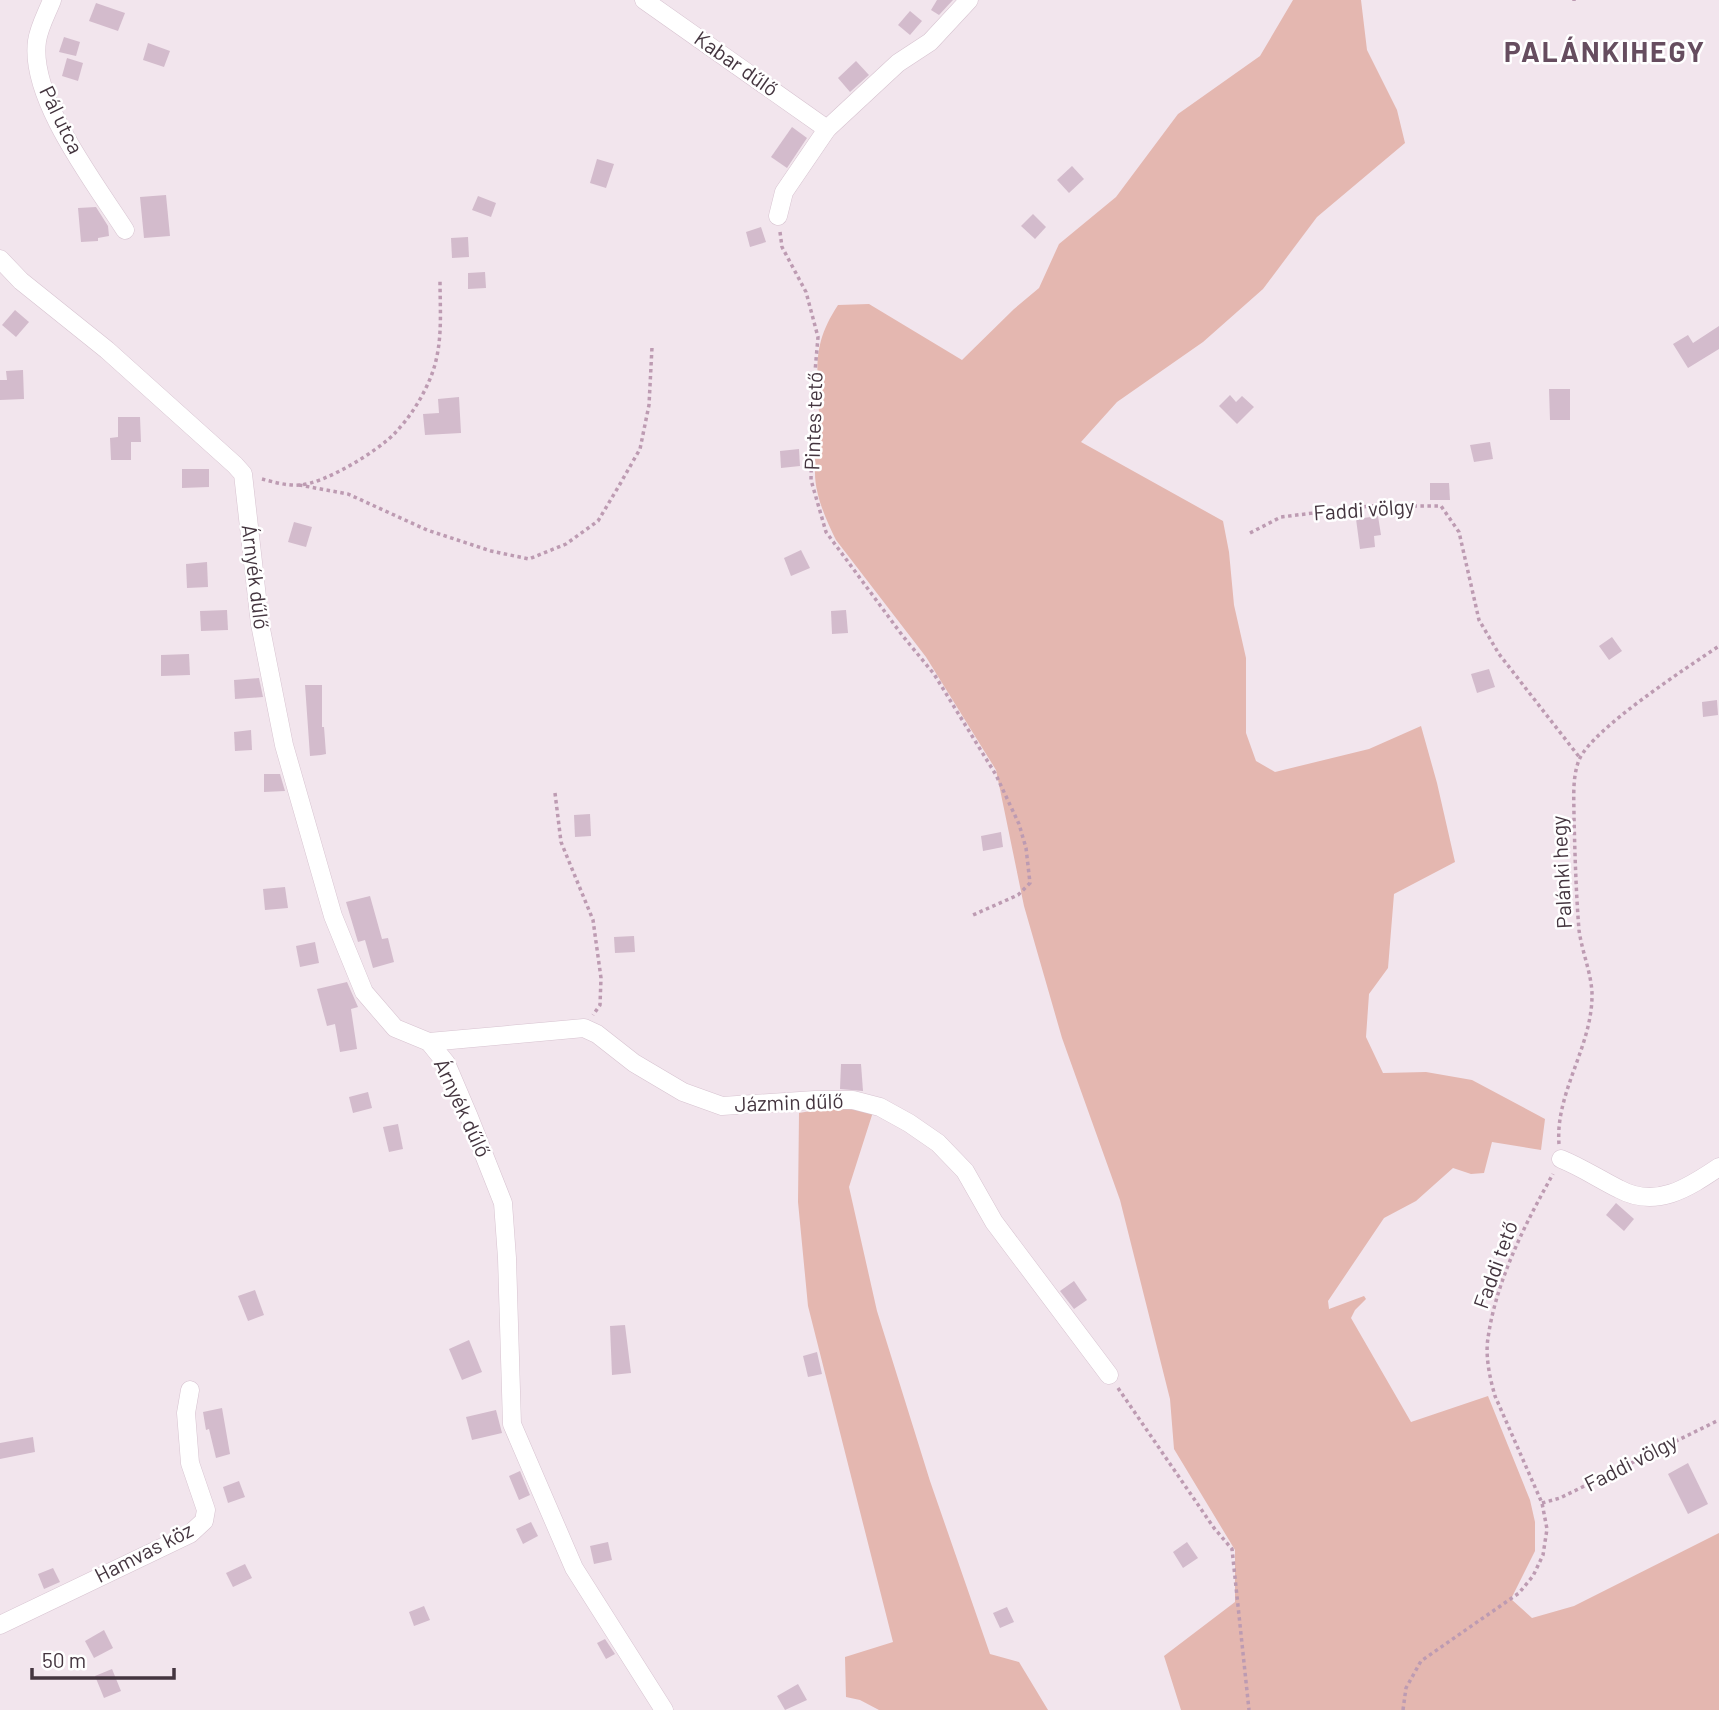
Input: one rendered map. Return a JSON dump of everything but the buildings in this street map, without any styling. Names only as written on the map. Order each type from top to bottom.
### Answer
[{"type":"street","name":"Pál utca","points":[[52,0],[37,40],[40,77],[50,106],[73,149],[125,230]]},
{"type":"street","name":"Kabar dűlő","points":[[644,0],[827,129]]},
{"type":"street","points":[[778,216],[784,192],[827,129],[898,63],[930,42],[969,0]]},
{"type":"street","points":[[0,259],[21,281],[107,350],[243,474]]},
{"type":"street","name":"Árnyék dűlő","points":[[243,474],[260,624],[284,745],[333,916],[364,992],[395,1028],[429,1042],[446,1063],[503,1203],[512,1424],[574,1568],[664,1710]]},
{"type":"street","points":[[429,1042],[584,1028]]},
{"type":"street","name":"Jázmin dűlő","points":[[584,1028],[597,1034],[634,1063],[683,1092],[722,1106],[853,1100],[880,1107],[909,1122],[938,1143],[965,1171],[995,1222],[1109,1375]]},
{"type":"street","points":[[1560,1159],[1622,1192],[1642,1198],[1661,1198],[1689,1187],[1719,1167]]},
{"type":"street","name":"Hamvas köz","points":[[0,1625],[190,1534],[204,1521],[206,1510],[190,1463],[186,1413],[190,1390]]},
{"type":"path","name":"Pintes tető","points":[[778,216],[782,247],[806,292],[818,337],[813,395],[811,480],[826,532],[934,674],[996,775],[1019,824],[1026,848],[1030,883],[1018,895],[973,915]]},
{"type":"path","points":[[299,485],[331,475],[393,435],[422,398],[441,341],[440,280]]},
{"type":"path","points":[[243,474],[348,494],[427,530],[491,551],[529,559],[566,544],[598,521],[620,484],[640,449],[649,405],[652,347]]},
{"type":"path","name":"Faddi völgy","points":[[1250,533],[1281,517],[1370,506],[1441,506],[1459,532],[1479,620],[1499,654],[1580,758]]},
{"type":"path","points":[[1580,758],[1600,734],[1661,685],[1719,646]]},
{"type":"path","name":"Palánki hegy","points":[[1560,1159],[1559,1132],[1562,1112],[1586,1037],[1592,991],[1580,933],[1574,848],[1574,779],[1580,758]]},
{"type":"path","points":[[555,793],[561,842],[593,920],[599,957],[600,1005],[584,1028]]},
{"type":"path","name":"Faddi tető","points":[[1403,1710],[1406,1688],[1421,1661],[1519,1593],[1533,1576],[1544,1555],[1546,1529],[1542,1503],[1490,1381],[1488,1340],[1499,1291],[1536,1204],[1560,1159]]},
{"type":"path","points":[[1109,1375],[1214,1528],[1233,1549],[1250,1710]]},
{"type":"path","name":"Faddi völgy","points":[[1542,1503],[1560,1498],[1719,1420]]},
{"type":"shaded area","points":[[1293,0],[1361,0],[1367,50],[1397,110],[1405,143],[1317,217],[1263,289],[1203,342],[1117,402],[1081,442],[1223,521],[1234,605],[1246,658],[1246,733],[1256,761],[1275,772],[1369,749],[1421,726],[1455,862],[1394,894],[1388,968],[1369,994],[1366,1037],[1383,1073],[1426,1072],[1472,1080],[1545,1119],[1541,1150],[1492,1142],[1484,1173],[1471,1174],[1453,1168],[1416,1201],[1384,1218],[1328,1301],[1329,1309],[1364,1296],[1366,1299],[1351,1318],[1411,1422],[1488,1396],[1530,1500],[1535,1522],[1535,1551],[1511,1599],[1532,1618],[1574,1606],[1719,1533],[1719,1710],[1181,1710],[1164,1656],[1235,1602],[1235,1550],[1174,1449],[1170,1399],[1120,1200],[1062,1038],[1024,906],[996,770],[926,657],[836,540],[819,499],[815,481],[819,414],[818,358],[824,333],[838,305],[869,304],[962,360],[1039,288],[1059,244],[1116,197],[1178,114],[1260,56]]},
{"type":"shaded area","points":[[833,1107],[873,1112],[849,1187],[877,1311],[930,1481],[990,1654],[1019,1662],[1048,1710],[879,1710],[860,1700],[846,1697],[845,1657],[893,1642],[808,1306],[798,1202],[799,1113]]},
{"type":"district","name":"PALÁNKIHEGY","points":[[1605,52]]}]
